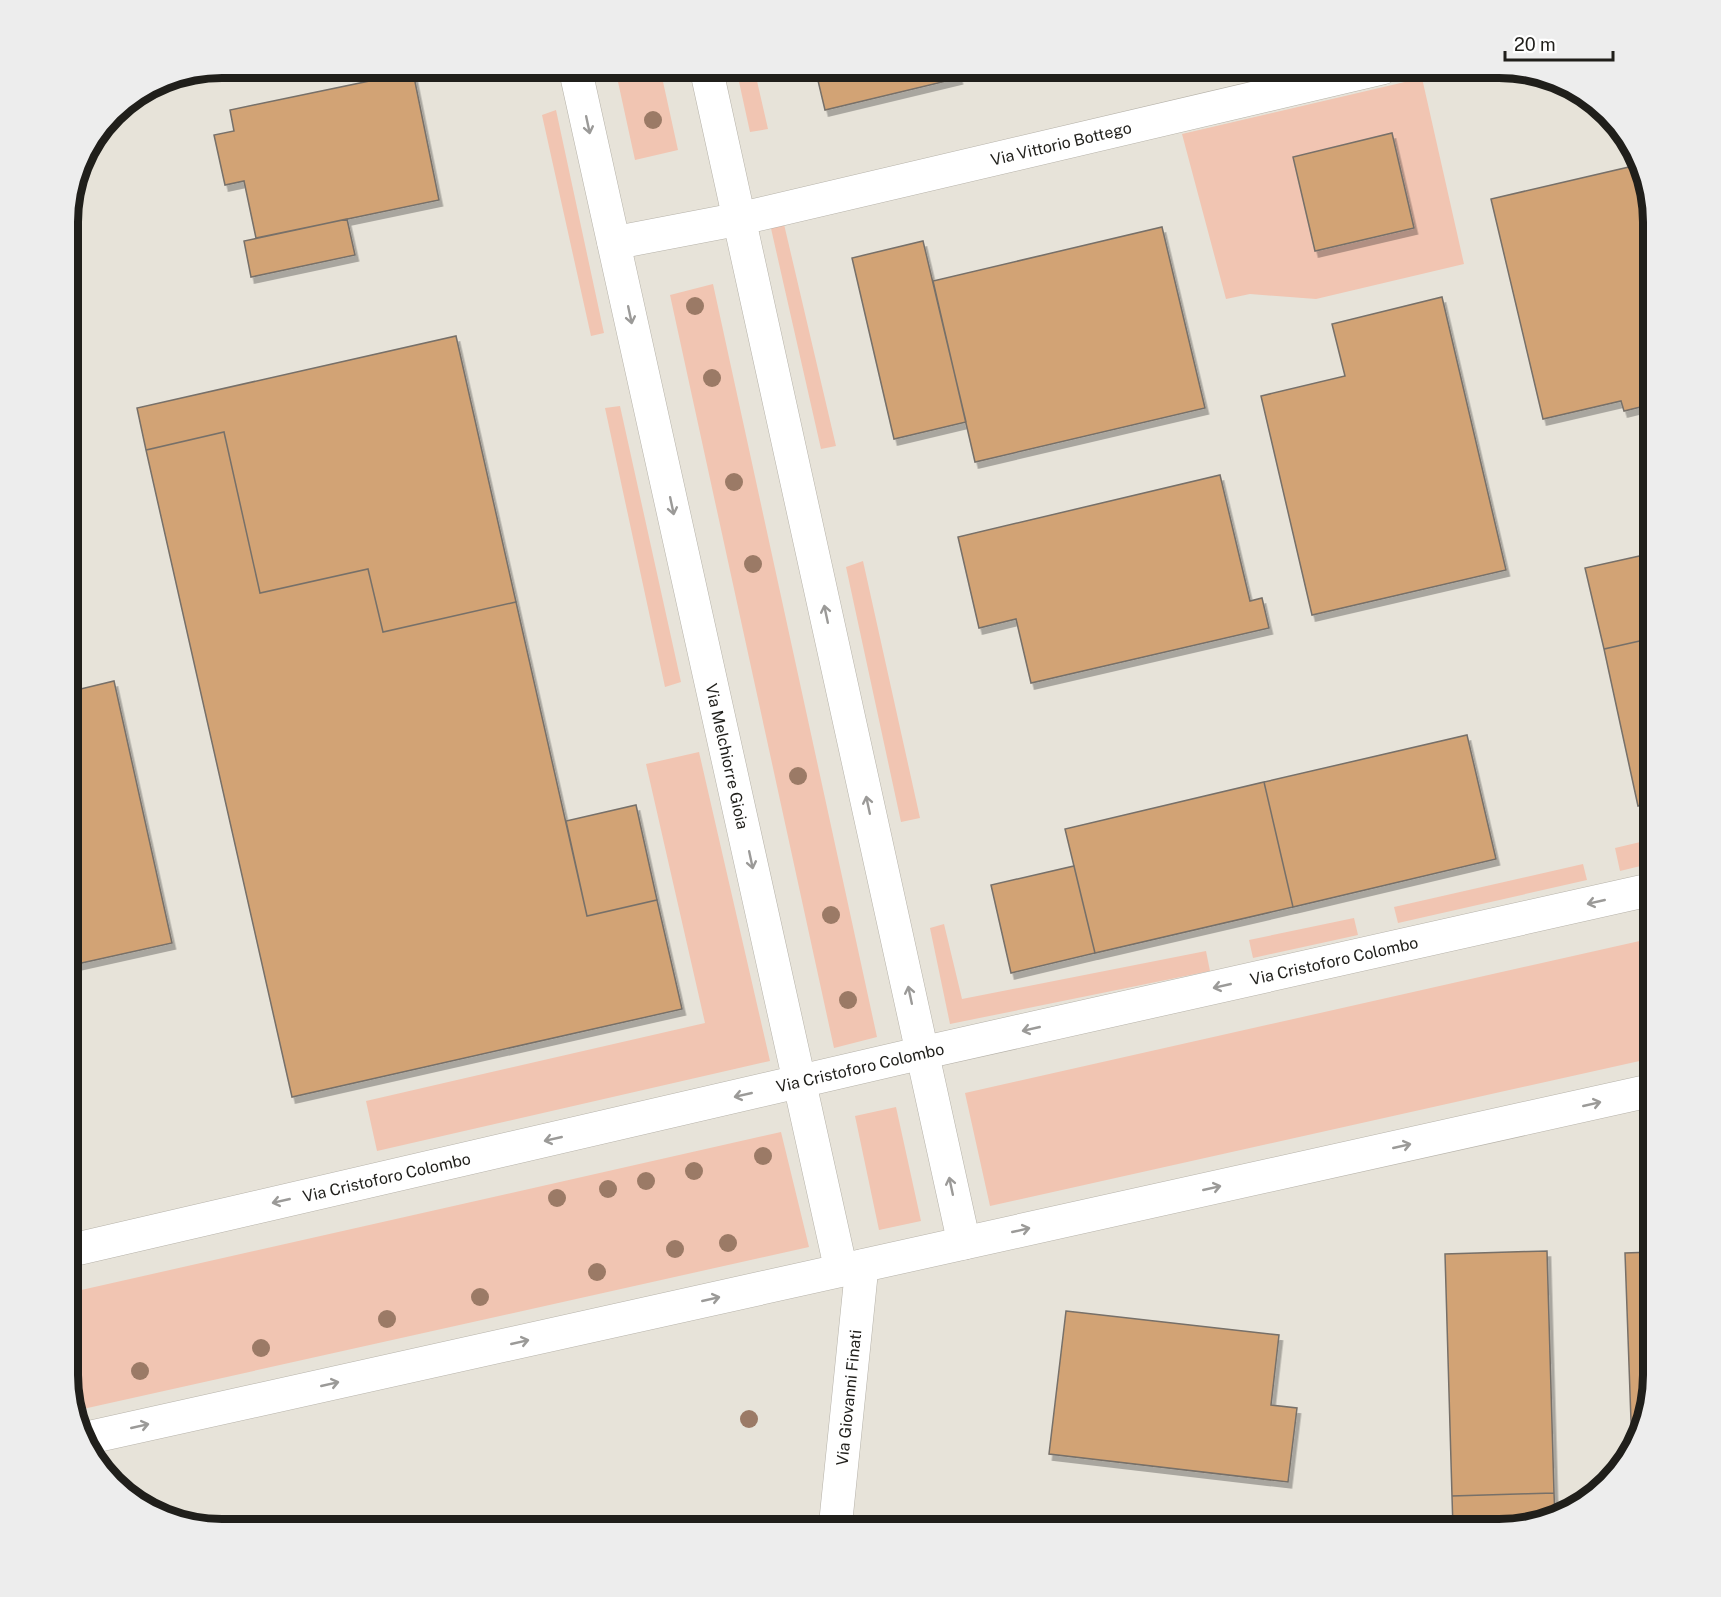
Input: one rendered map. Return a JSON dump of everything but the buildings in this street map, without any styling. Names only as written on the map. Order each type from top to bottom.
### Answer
[{"type":"street","name":"Via Melchiorre Gioia","points":[[577,78],[800,1081],[851,1268]]},
{"type":"street","points":[[708,78],[964,1243]]},
{"type":"street","name":"Via Vittorio Bottego","points":[[739,219],[1339,78]]},
{"type":"street","points":[[614,243],[739,219]]},
{"type":"street","name":"Via Cristoforo Colombo","points":[[78,1249],[922,1053],[1643,891]]},
{"type":"street","points":[[92,1437],[1643,1092]]},
{"type":"street","name":"Via Giovanni Finati","points":[[837,1519],[851,1268]]},
{"type":"shaded area","points":[[617,78],[662,78],[678,150],[635,160]]},
{"type":"shaded area","points":[[738,78],[756,78],[768,129],[750,132]]},
{"type":"shaded area","points":[[1422,78],[1464,264],[1316,299],[1250,294],[1226,299],[1182,134]]},
{"type":"shaded area","points":[[556,110],[604,333],[591,336],[542,115]]},
{"type":"shaded area","points":[[783,220],[836,446],[821,449],[770,224]]},
{"type":"shaded area","points":[[713,284],[877,1037],[834,1048],[670,295]]},
{"type":"shaded area","points":[[620,406],[681,682],[665,687],[605,408]]},
{"type":"shaded area","points":[[863,561],[920,818],[901,822],[846,567]]},
{"type":"shaded area","points":[[699,752],[770,1061],[377,1151],[366,1101],[705,1023],[646,764]]},
{"type":"shaded area","points":[[1643,841],[1643,865],[1620,871],[1615,848]]},
{"type":"shaded area","points":[[1583,864],[1587,880],[1398,923],[1394,907]]},
{"type":"shaded area","points":[[1354,918],[1358,935],[1253,958],[1249,940]]},
{"type":"shaded area","points":[[944,924],[962,999],[1206,951],[1210,971],[950,1024],[930,928]]},
{"type":"shaded area","points":[[1643,940],[1643,1060],[990,1206],[965,1093]]},
{"type":"shaded area","points":[[896,1107],[921,1221],[879,1230],[855,1116]]},
{"type":"shaded area","points":[[781,1132],[809,1247],[82,1409],[78,1384],[78,1291]]}]
